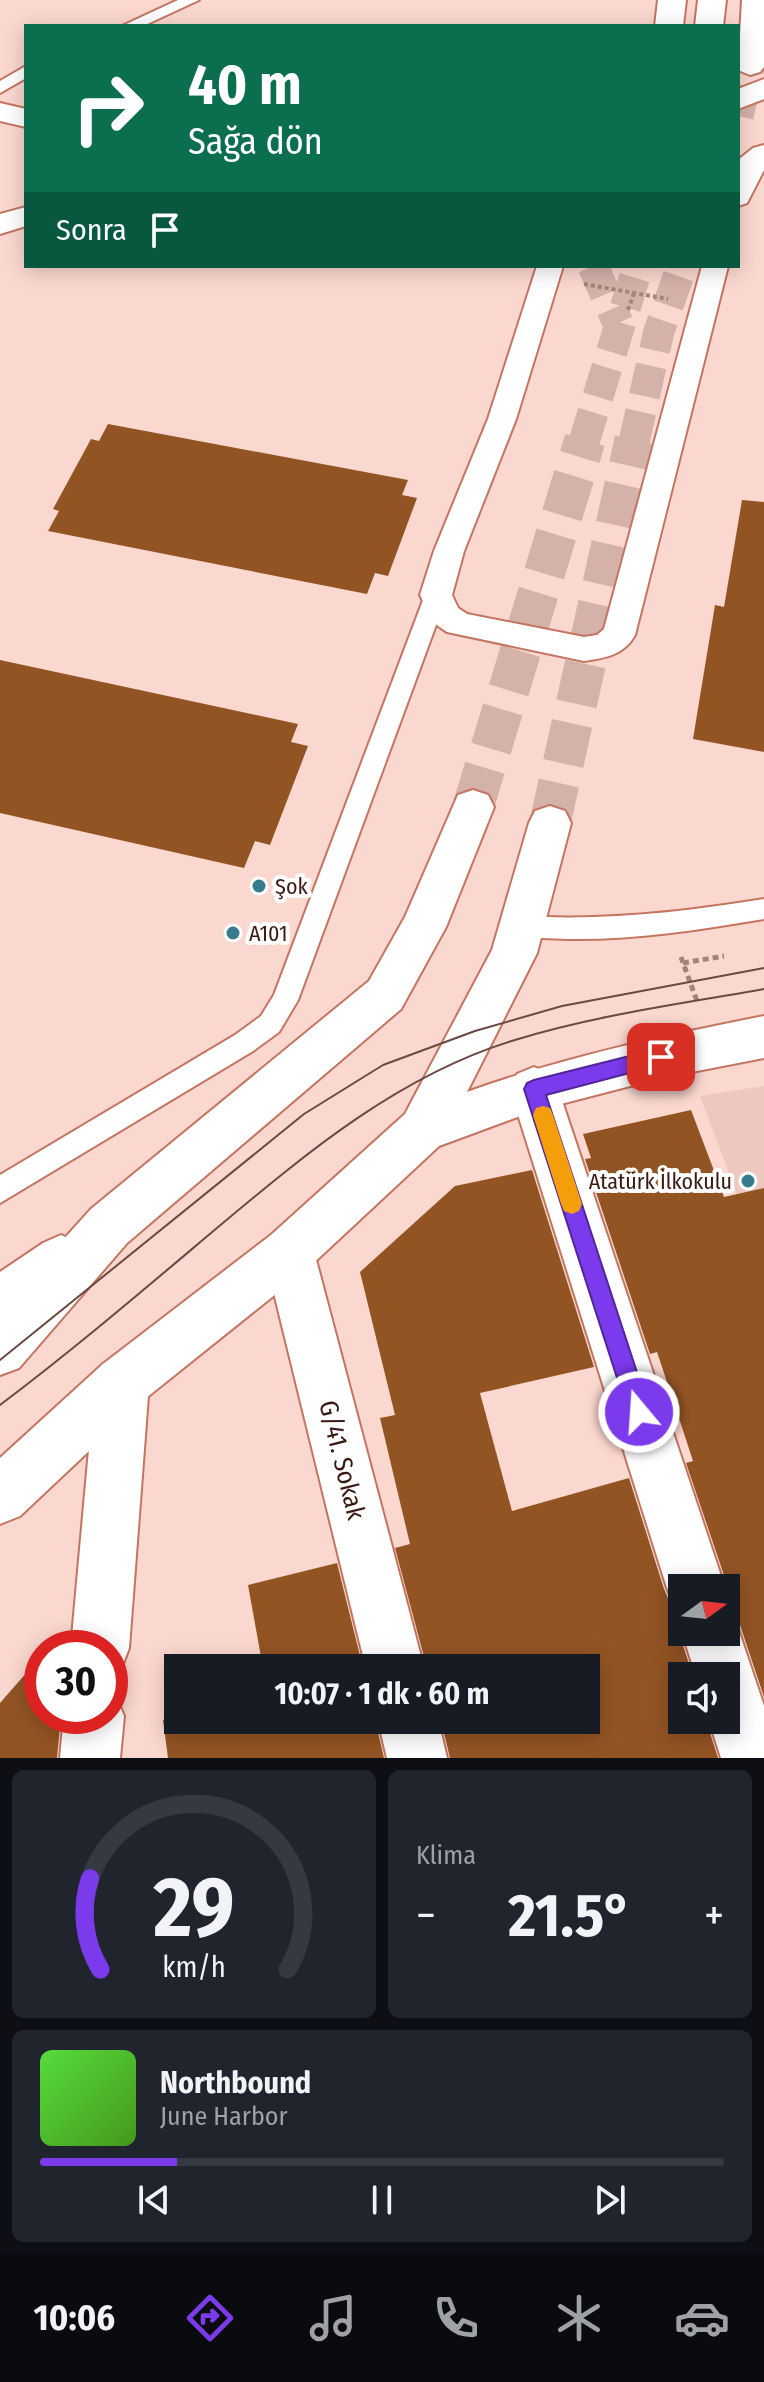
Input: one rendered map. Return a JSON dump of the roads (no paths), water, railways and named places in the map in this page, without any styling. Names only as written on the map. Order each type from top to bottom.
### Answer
[{"type":"main road","points":[[669,24],[672,0]]},
{"type":"main road","points":[[709,24],[712,0]]},
{"type":"main road","points":[[740,98],[757,77],[756,0]]},
{"type":"main road","points":[[0,112],[24,118]]},
{"type":"main road","points":[[740,139],[755,159]]},
{"type":"main road","points":[[0,140],[24,146]]},
{"type":"main road","points":[[0,224],[24,217]]},
{"type":"main road","points":[[0,1303],[109,1226],[385,995],[413,952],[440,896],[473,807]]},
{"type":"main road","points":[[0,1496],[122,1383],[289,1252],[422,1130],[514,953],[550,823]]},
{"type":"main road","points":[[422,1130],[534,1089],[764,1037]]},
{"type":"main road","points":[[534,1089],[691,1574]]},
{"type":"main road","points":[[0,1349],[109,1226]]},
{"type":"main road","name":"G/41. Sokak","points":[[289,1252],[391,1654]]},
{"type":"main road","points":[[101,1630],[122,1383]]},
{"type":"main road","points":[[740,1724],[751,1758]]},
{"type":"main road","points":[[90,1758],[92,1734]]},
{"type":"main road","points":[[411,1734],[417,1758]]},
{"type":"street","points":[[740,193],[755,159]]},
{"type":"street","points":[[549,272],[502,419],[449,551],[436,595],[445,615],[458,624],[584,649],[605,646],[619,635],[714,268]]},
{"type":"lane","points":[[135,24],[191,0]]},
{"type":"lane","points":[[0,88],[24,72]]},
{"type":"lane","points":[[0,1190],[244,1043],[270,1024],[285,1000],[436,595]]},
{"type":"lane","points":[[522,926],[562,930],[672,925],[764,909]]},
{"type":"tunnel","points":[[740,108],[750,66]]},
{"type":"tunnel","points":[[594,268],[618,323]]},
{"type":"tunnel","points":[[584,442],[637,268]]},
{"type":"tunnel","points":[[634,442],[659,331],[681,268]]},
{"type":"tunnel","points":[[473,807],[585,440]]},
{"type":"tunnel","points":[[550,823],[635,440]]},
{"type":"tram line","points":[[0,1360],[304,1114],[383,1065],[475,1031],[562,1006],[764,968]]},
{"type":"tram line","points":[[0,1405],[317,1147],[392,1096],[431,1074],[472,1055],[546,1031],[764,989]]},
{"type":"place","name":"Şok","points":[[259,886]]},
{"type":"place","name":"A101","points":[[233,933]]},
{"type":"place","name":"Atatürk İlkokulu","points":[[748,1181]]}]
